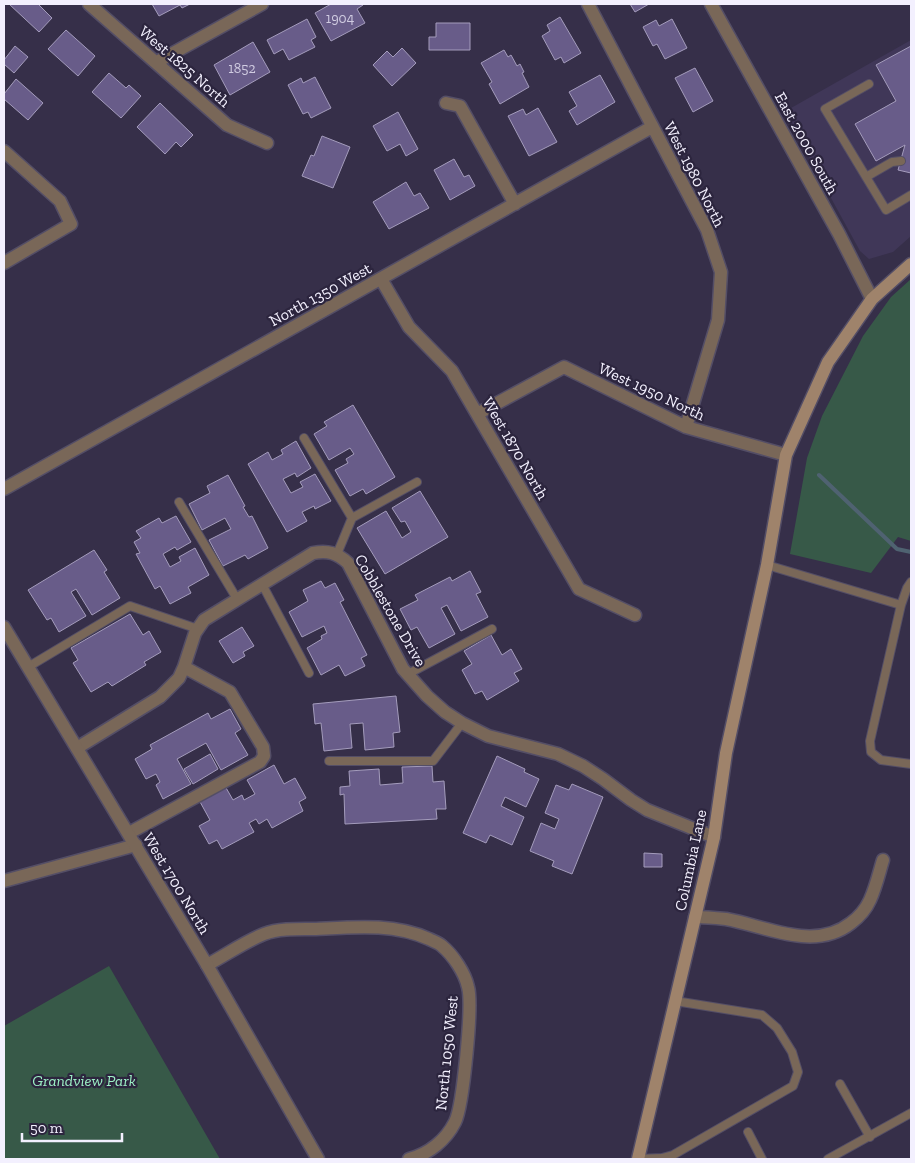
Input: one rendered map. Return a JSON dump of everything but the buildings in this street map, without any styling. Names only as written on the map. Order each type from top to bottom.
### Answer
[{"type":"main road","name":"Columbia Lane","points":[[638,1159],[714,838],[726,753],[767,565],[786,455],[828,362],[872,299],[911,264]]},
{"type":"street","name":"West 1825 North","points":[[89,4],[227,125],[267,143]]},
{"type":"street","points":[[157,62],[262,4]]},
{"type":"street","name":"West 1980 North","points":[[588,4],[707,230],[721,272],[718,320],[686,427]]},
{"type":"street","name":"East 2000 South","points":[[711,4],[839,234],[872,299]]},
{"type":"street","points":[[446,103],[460,106],[515,204]]},
{"type":"street","name":"North 1350 West","points":[[4,489],[652,128]]},
{"type":"street","points":[[4,151],[60,201],[71,224],[4,263]]},
{"type":"street","name":"West 1870 North","points":[[381,279],[409,327],[452,371],[579,589],[635,615]]},
{"type":"street","name":"West 1950 North","points":[[477,414],[564,367],[686,427],[786,455]]},
{"type":"street","name":"Cobblestone Drive","points":[[77,748],[160,697],[175,683],[184,667],[198,629],[208,616],[313,553],[328,551],[337,554],[348,563],[408,674],[427,696],[445,712],[488,736],[558,754],[603,778],[647,810],[714,838]]},
{"type":"street","name":"West 1700 North","points":[[4,627],[207,965],[318,1159]]},
{"type":"street","points":[[129,833],[260,762],[264,756],[263,747],[230,692],[184,667]]},
{"type":"street","points":[[4,881],[136,845]]},
{"type":"street","points":[[695,917],[725,919],[799,937],[826,936],[848,926],[862,913],[870,900],[883,860]]},
{"type":"street","name":"North 1050 West","points":[[207,965],[265,934],[292,929],[369,927],[418,934],[442,945],[457,964],[468,987],[470,1006],[459,1112],[444,1138],[430,1150],[418,1157],[409,1159]]},
{"type":"lane","points":[[869,84],[825,108],[886,210],[911,195]]},
{"type":"lane","points":[[866,177],[892,162],[901,161]]},
{"type":"lane","points":[[304,438],[352,518]]},
{"type":"lane","points":[[337,554],[352,518],[417,482]]},
{"type":"lane","points":[[179,502],[237,599]]},
{"type":"lane","points":[[767,565],[901,606]]},
{"type":"lane","points":[[911,582],[901,606],[870,740],[871,752],[881,760],[911,764]]},
{"type":"lane","points":[[262,584],[309,672]]},
{"type":"lane","points":[[28,667],[130,606],[198,629]]},
{"type":"lane","points":[[408,674],[492,629]]},
{"type":"lane","points":[[329,761],[433,761],[462,723]]},
{"type":"lane","points":[[638,1159],[662,1158],[673,1155],[793,1086],[798,1072],[792,1052],[777,1028],[762,1015],[675,1001]]},
{"type":"lane","points":[[840,1084],[870,1137]]},
{"type":"lane","points":[[828,1159],[911,1115]]},
{"type":"lane","points":[[748,1132],[762,1159]]},
{"type":"shaded area","points":[[911,40],[911,236],[893,252],[869,259],[860,251],[784,112]]},
{"type":"green space","points":[[911,279],[911,541],[898,537],[871,573],[790,554],[807,458],[822,416],[863,336],[891,297]]},
{"type":"green space","name":"Grandview Park","points":[[109,966],[220,1159],[4,1159],[4,1026]]},
{"type":"waterway","points":[[819,475],[897,549],[911,552]]}]
